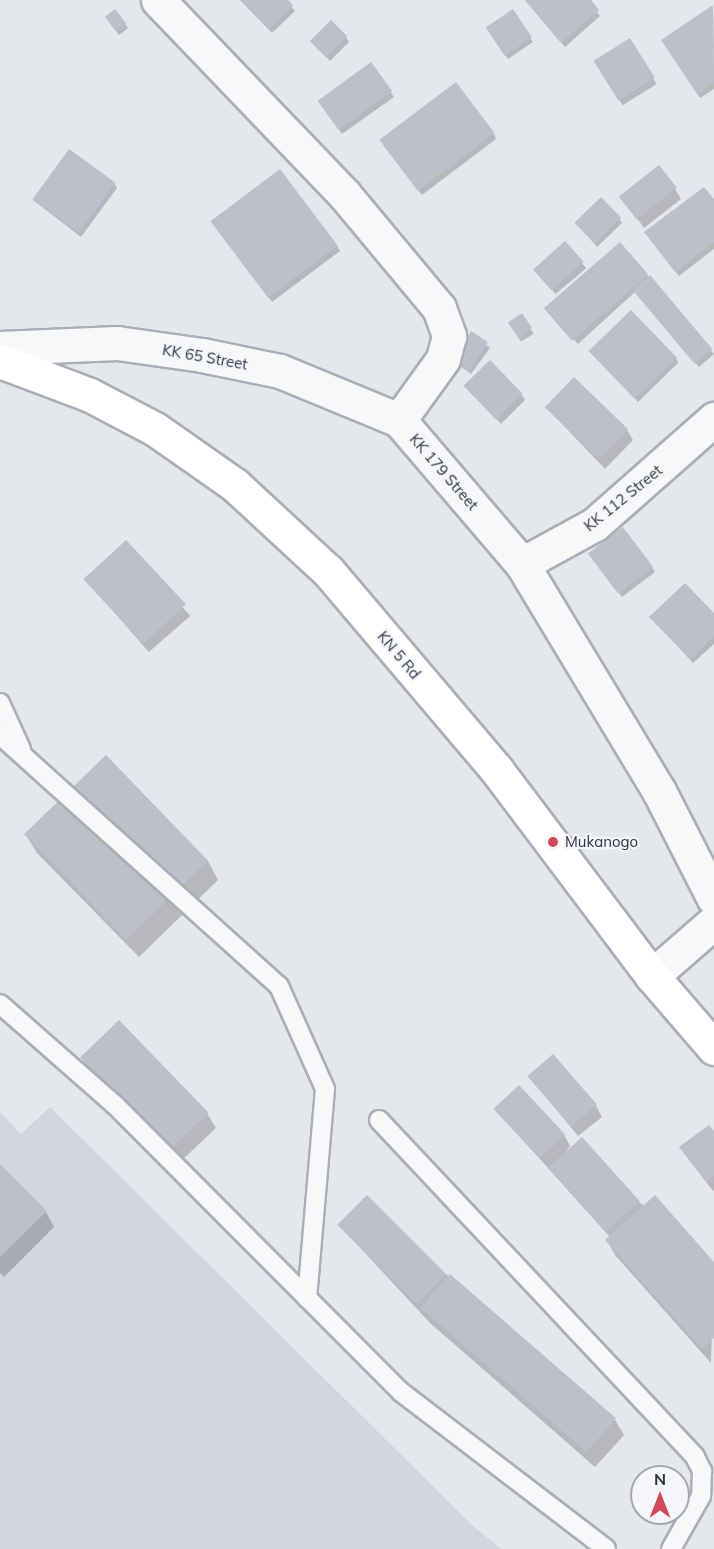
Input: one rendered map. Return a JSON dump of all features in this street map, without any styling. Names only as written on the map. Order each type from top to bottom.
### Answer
[{"type":"main road","name":"KN 5 Rd","points":[[0,361],[90,395],[154,429],[235,485],[328,571],[496,769],[652,976],[714,1048]]},
{"type":"street","name":"KK 179 Street","points":[[158,0],[344,194],[439,308],[449,336],[443,359],[399,420],[522,564],[659,791],[714,899]]},
{"type":"street","name":"KK 65 Street","points":[[0,348],[117,343],[201,356],[280,371],[399,420]]},
{"type":"street","name":"KK 112 Street","points":[[522,564],[595,524],[714,419]]},
{"type":"street","points":[[652,976],[714,922]]},
{"type":"lane","points":[[0,703],[24,756]]},
{"type":"lane","points":[[0,735],[279,986],[325,1089],[307,1298]]},
{"type":"lane","points":[[0,1004],[115,1105],[401,1392],[606,1549]]},
{"type":"lane","points":[[379,1120],[695,1457],[702,1471],[701,1496],[671,1549]]},
{"type":"shaded area","points":[[50,1107],[473,1526],[501,1549],[0,1549],[0,1112],[21,1134]]},
{"type":"building","points":[[241,0],[288,0],[293,5],[269,29]]},
{"type":"building","points":[[525,0],[591,0],[599,10],[561,43]]},
{"type":"building","points":[[713,5],[714,82],[697,94],[661,40]]},
{"type":"building","points":[[115,9],[126,23],[116,31],[105,17]]},
{"type":"building","points":[[513,9],[532,37],[505,56],[486,27]]},
{"type":"building","points":[[331,20],[347,36],[326,57],[310,41]]},
{"type":"building","points":[[630,38],[655,78],[618,101],[594,61]]},
{"type":"building","points":[[371,62],[392,91],[339,130],[318,101]]},
{"type":"building","points":[[456,82],[495,133],[418,191],[379,140]]},
{"type":"building","points":[[69,149],[115,183],[79,233],[33,199]]},
{"type":"building","points":[[659,165],[677,188],[637,219],[619,196]]},
{"type":"building","points":[[280,169],[338,246],[268,298],[211,221]]},
{"type":"building","points":[[704,187],[714,199],[714,242],[675,272],[644,232]]},
{"type":"building","points":[[601,197],[621,218],[595,244],[574,223]]},
{"type":"building","points":[[565,241],[584,262],[552,291],[533,270]]},
{"type":"building","points":[[620,242],[648,274],[572,341],[544,308]]},
{"type":"building","points":[[650,275],[712,349],[695,364],[632,290]]},
{"type":"building","points":[[631,310],[677,357],[634,398],[589,351]]},
{"type":"building","points":[[522,313],[532,328],[518,337],[508,323]]},
{"type":"building","points":[[471,331],[488,342],[469,370],[452,360]]},
{"type":"building","points":[[490,360],[523,394],[496,420],[463,386]]},
{"type":"building","points":[[574,377],[628,429],[599,459],[545,407]]},
{"type":"building","points":[[623,527],[653,567],[618,593],[588,553]]},
{"type":"building","points":[[126,540],[186,604],[144,644],[84,580]]},
{"type":"building","points":[[685,583],[714,613],[714,636],[690,659],[649,617]]},
{"type":"building","points":[[106,755],[208,861],[126,940],[24,834]]},
{"type":"building","points":[[119,1020],[209,1113],[170,1150],[80,1058]]},
{"type":"building","points":[[553,1054],[597,1105],[571,1127],[527,1076]]},
{"type":"building","points":[[519,1085],[565,1135],[540,1159],[493,1109]]},
{"type":"building","points":[[709,1125],[714,1131],[714,1176],[706,1182],[679,1147]]},
{"type":"building","points":[[582,1137],[640,1201],[605,1232],[548,1168]]},
{"type":"building","points":[[0,1164],[47,1211],[0,1257]]},
{"type":"building","points":[[367,1195],[446,1274],[416,1304],[337,1225]]},
{"type":"building","points":[[655,1195],[714,1262],[714,1338],[702,1349],[605,1240]]},
{"type":"building","points":[[450,1274],[616,1418],[587,1452],[420,1308]]},
{"type":"place","name":"Mukanogo","points":[[553,842]]}]
